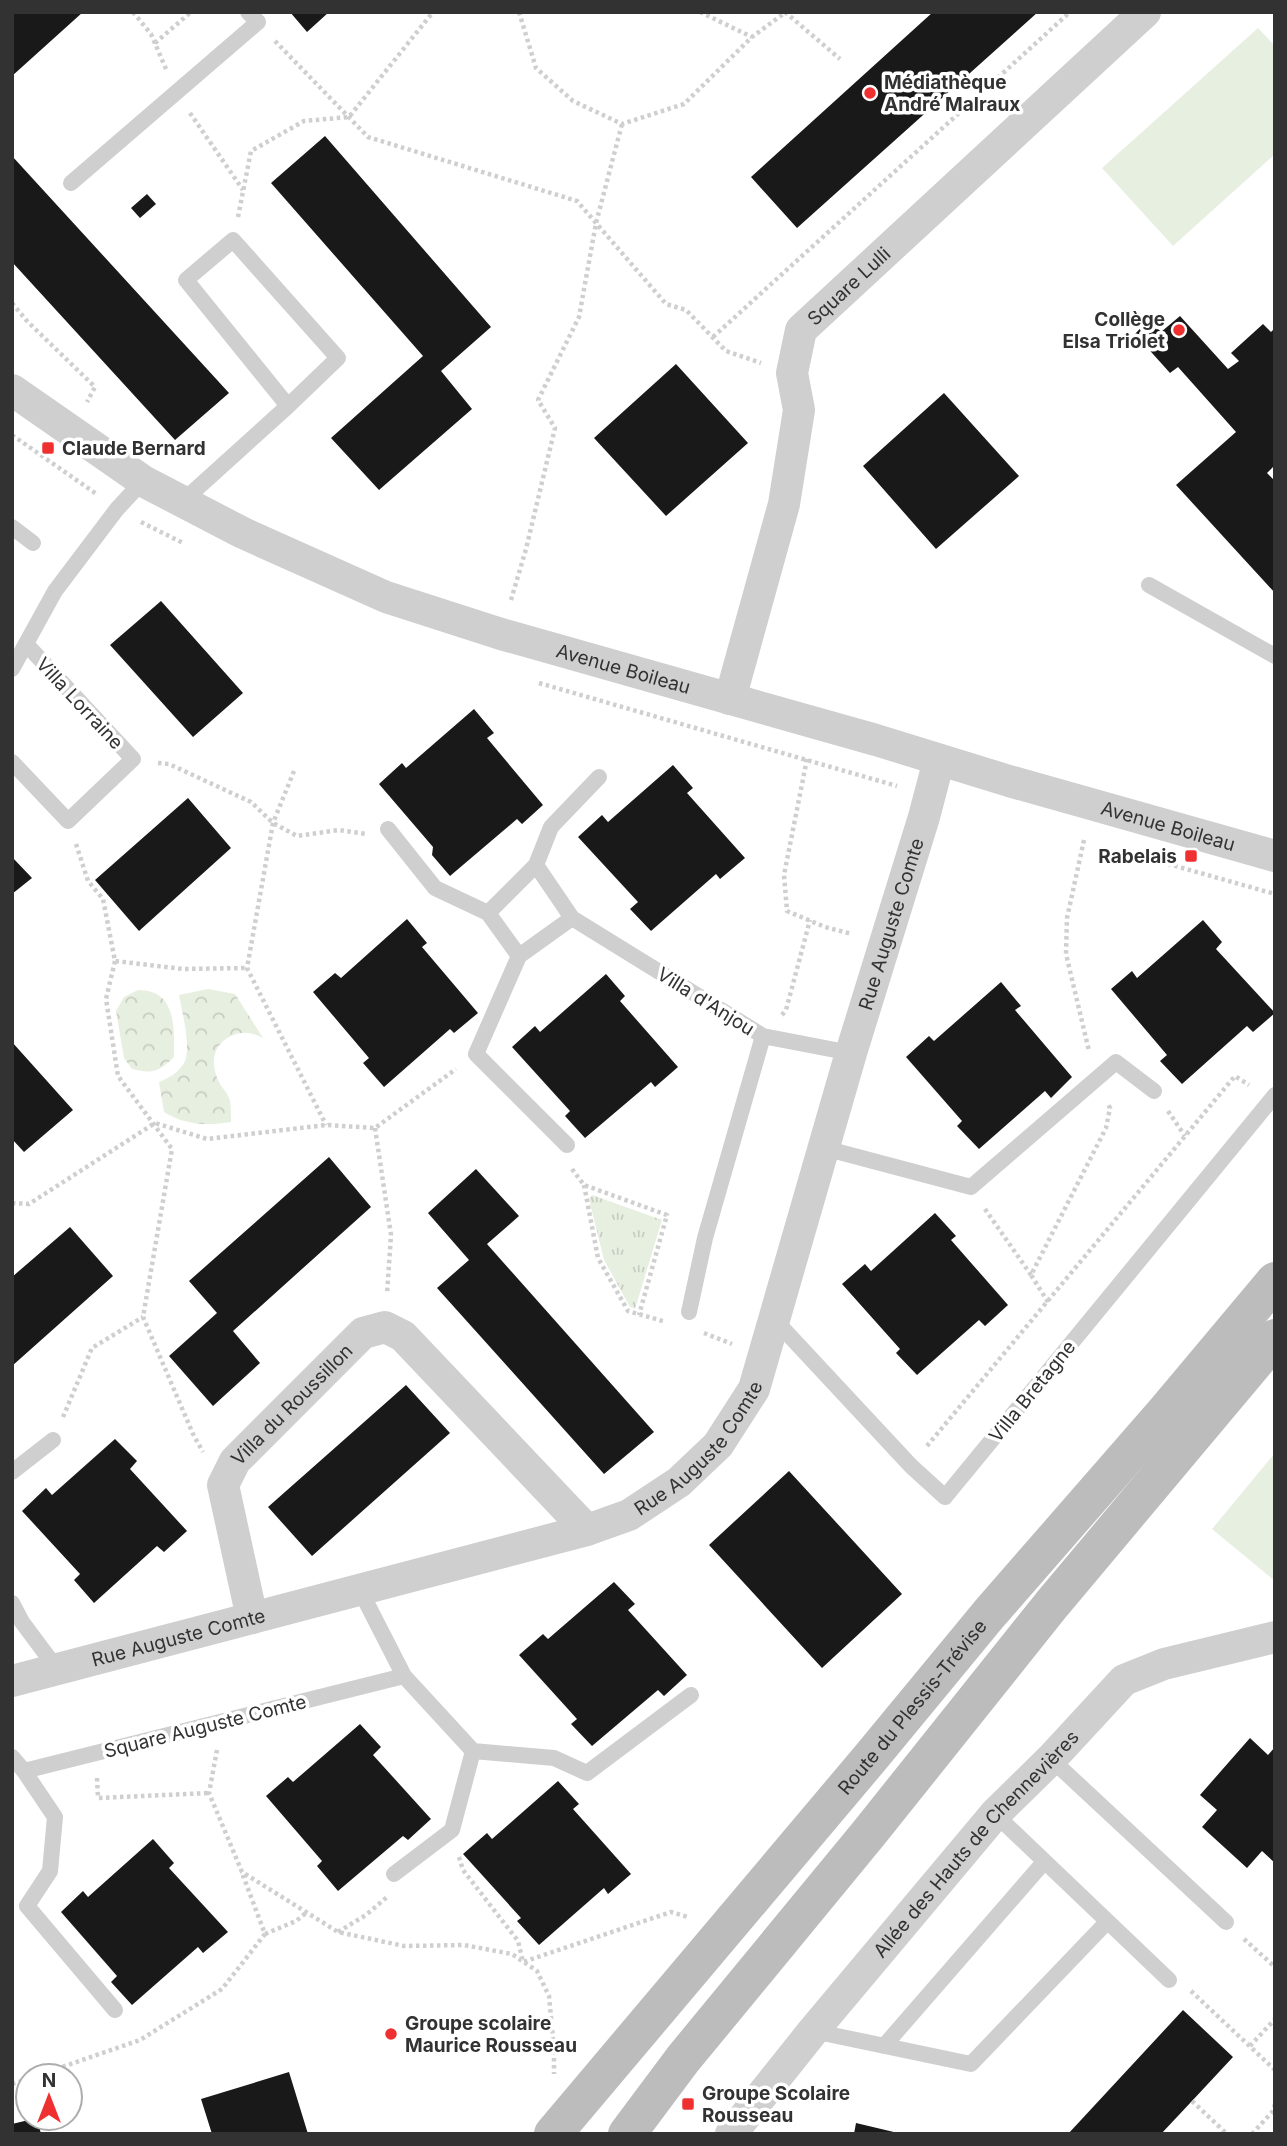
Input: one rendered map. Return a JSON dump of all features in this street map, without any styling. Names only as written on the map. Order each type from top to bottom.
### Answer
[{"type":"main road","name":"Route du Plessis-Trévise","points":[[554,2134],[989,1614],[1275,1281]]},
{"type":"main road","points":[[627,2134],[683,2059],[869,1833],[1052,1604],[1275,1338]]},
{"type":"street","name":"Square Lulli","points":[[730,699],[784,504],[799,411],[792,373],[800,330],[1145,12]]},
{"type":"street","name":"Avenue Boileau","points":[[12,390],[143,481],[243,533],[386,597],[501,634],[1275,856]]},
{"type":"street","name":"Rue Auguste Comte","points":[[12,1681],[587,1530],[629,1515],[680,1482],[718,1444],[754,1389],[939,760]]},
{"type":"street","name":"Villa du Roussillon","points":[[252,1618],[223,1485],[235,1461],[363,1333],[385,1327]]},
{"type":"street","points":[[385,1327],[402,1336],[587,1530]]},
{"type":"street","name":"Allée des Hauts de Chennevières","points":[[731,2134],[813,2031],[995,1814],[1124,1681],[1164,1664],[1275,1637]]},
{"type":"lane","points":[[71,183],[253,17]]},
{"type":"lane","points":[[183,501],[288,406],[338,358],[233,240],[186,281],[288,406]]},
{"type":"lane","name":"Villa Lorraine","points":[[12,669],[55,591],[117,509],[143,481]]},
{"type":"lane","points":[[12,527],[33,543]]},
{"type":"lane","points":[[1149,585],[1275,656]]},
{"type":"lane","name":"Villa Lorraine","points":[[26,644],[132,760],[68,821]]},
{"type":"lane","points":[[12,762],[68,821]]},
{"type":"lane","points":[[488,913],[536,865],[551,827],[599,777]]},
{"type":"lane","points":[[382,832],[435,888],[488,913],[519,956]]},
{"type":"lane","name":"Villa d'Anjou","points":[[536,865],[572,918],[763,1036],[851,1053]]},
{"type":"lane","points":[[567,1145],[476,1054],[519,956],[572,918]]},
{"type":"lane","points":[[689,1312],[705,1238],[763,1036]]},
{"type":"lane","points":[[824,1148],[971,1187],[1116,1062],[1154,1091]]},
{"type":"lane","name":"Villa Bretagne","points":[[774,1319],[911,1466],[945,1497],[1272,1097]]},
{"type":"lane","points":[[12,1472],[53,1440]]},
{"type":"lane","points":[[360,1590],[404,1676],[472,1751],[554,1758],[587,1773],[691,1695]]},
{"type":"lane","points":[[12,1603],[22,1622],[57,1669]]},
{"type":"lane","name":"Square Auguste Comte","points":[[24,1771],[404,1676]]},
{"type":"lane","points":[[394,1874],[452,1830],[472,1751]]},
{"type":"lane","points":[[12,1757],[55,1818],[50,1871],[27,1906],[115,2010]]},
{"type":"lane","points":[[1051,1759],[1226,1922]]},
{"type":"lane","points":[[995,1814],[1169,1980]]},
{"type":"lane","points":[[884,2046],[1044,1862]]},
{"type":"lane","points":[[813,2031],[971,2064],[1107,1922]]},
{"type":"path","points":[[155,43],[191,12]]},
{"type":"path","points":[[233,240],[251,150],[303,121],[349,117],[433,12]]},
{"type":"path","points":[[519,12],[536,68],[573,101],[622,124],[684,104],[752,37],[786,12],[840,59]]},
{"type":"path","points":[[700,12],[752,37]]},
{"type":"path","points":[[713,337],[1070,12]]},
{"type":"path","points":[[253,17],[368,137],[577,201],[666,304],[686,310],[726,351],[792,373]]},
{"type":"path","points":[[511,600],[555,428],[538,400],[579,317],[596,223],[622,124]]},
{"type":"path","points":[[12,303],[95,387],[86,404]]},
{"type":"path","points":[[132,760],[169,764],[251,802],[273,823],[297,836],[339,830],[382,832]]},
{"type":"path","points":[[807,760],[784,875],[787,911],[825,927],[885,943]]},
{"type":"path","points":[[294,771],[273,823],[247,968],[326,1125]]},
{"type":"path","points":[[68,821],[89,881],[103,899],[115,961],[106,999],[118,1076],[172,1149],[143,1317],[192,1434],[223,1485]]},
{"type":"path","points":[[763,1036],[786,1010],[810,920]]},
{"type":"path","points":[[115,961],[183,969],[247,968]]},
{"type":"path","points":[[155,1123],[207,1139],[326,1125],[375,1128],[476,1054]]},
{"type":"path","points":[[911,1466],[1235,1076],[1272,1097]]},
{"type":"path","points":[[12,1203],[29,1205],[155,1123]]},
{"type":"path","points":[[375,1128],[391,1236],[385,1327]]},
{"type":"path","points":[[575,1172],[584,1185],[598,1258],[628,1311],[672,1324]]},
{"type":"path","points":[[584,1185],[667,1215],[639,1315]]},
{"type":"path","points":[[971,1187],[1031,1275]]},
{"type":"path","points":[[53,1440],[92,1349],[143,1317]]},
{"type":"path","points":[[694,1330],[764,1355]]},
{"type":"path","points":[[223,1721],[209,1793],[265,1934]]},
{"type":"path","points":[[95,1754],[98,1798],[209,1793]]},
{"type":"path","points":[[452,1830],[463,1870],[518,1941],[523,1962]]},
{"type":"path","points":[[242,1872],[338,1932],[404,1946],[464,1945],[512,1954],[537,1972],[549,1996],[554,2081]]},
{"type":"path","points":[[338,1932],[366,1915],[392,1893]]},
{"type":"path","points":[[76,2062],[139,2040],[222,1989],[265,1934],[296,1921],[307,1912]]},
{"type":"path","points":[[523,1962],[671,1912],[726,1929]]},
{"type":"path","points":[[1226,1922],[1275,1967]]},
{"type":"path","points":[[1169,1980],[1188,1987],[1275,2070]]},
{"type":"path","points":[[1250,2046],[1275,2019]]},
{"type":"path","points":[[1192,2101],[1227,2134]]},
{"type":"path","points":[[1252,2134],[1273,2111],[1275,2104]]},
{"type":"green space","points":[[1258,28],[1275,46],[1275,154],[1173,246],[1102,168]]},
{"type":"green space","points":[[208,989],[235,994],[263,1038],[251,1033],[239,1033],[225,1040],[216,1050],[214,1068],[230,1101],[231,1122],[214,1124],[188,1122],[164,1112],[159,1082],[183,1065],[187,1054],[179,995]]},
{"type":"green space","points":[[138,990],[160,996],[167,1004],[173,1023],[174,1057],[159,1069],[150,1071],[132,1069],[124,1058],[116,1011],[124,997]]},
{"type":"green space","points":[[592,1195],[662,1220],[635,1309],[630,1307],[604,1260],[589,1199]]},
{"type":"green space","points":[[1275,1453],[1275,1581],[1212,1529]]},
{"type":"building","points":[[12,12],[83,12],[12,76]]},
{"type":"building","points":[[290,12],[329,12],[307,32]]},
{"type":"building","points":[[933,12],[1038,12],[797,228],[751,177]]},
{"type":"building","points":[[325,136],[491,327],[441,371],[472,409],[379,490],[331,438],[423,356],[271,183]]},
{"type":"building","points":[[12,156],[229,393],[175,440],[12,262]]},
{"type":"building","points":[[147,194],[156,204],[140,218],[131,208]]},
{"type":"building","points":[[1180,316],[1228,369],[1239,361],[1231,353],[1263,324],[1271,332],[1275,328],[1275,469],[1273,467],[1267,473],[1275,481],[1275,593],[1176,485],[1236,432],[1178,367],[1170,373],[1135,334],[1149,319],[1161,332]]},
{"type":"building","points":[[676,364],[748,443],[666,516],[594,438]]},
{"type":"building","points":[[944,393],[1019,476],[936,549],[863,466]]},
{"type":"building","points":[[161,601],[243,693],[193,737],[110,645]]},
{"type":"building","points":[[474,709],[494,733],[487,738],[543,805],[522,824],[517,819],[450,876],[432,855],[433,847],[379,784],[402,763],[406,768]]},
{"type":"building","points":[[673,765],[693,788],[687,793],[745,858],[720,879],[716,874],[651,931],[630,909],[638,902],[578,837],[602,815],[608,822]]},
{"type":"building","points":[[188,798],[231,848],[139,931],[95,880]]},
{"type":"building","points":[[12,857],[32,878],[12,894]]},
{"type":"building","points":[[407,919],[427,943],[422,947],[478,1013],[454,1033],[450,1029],[384,1087],[363,1063],[369,1058],[313,992],[335,973],[341,978]]},
{"type":"building","points":[[1203,920],[1222,942],[1216,949],[1275,1013],[1253,1032],[1247,1026],[1182,1084],[1160,1061],[1167,1055],[1111,989],[1132,971],[1137,978]]},
{"type":"building","points":[[606,974],[625,996],[620,1001],[678,1067],[655,1087],[651,1082],[585,1138],[565,1116],[570,1111],[512,1047],[535,1026],[540,1032]]},
{"type":"building","points":[[1001,982],[1021,1006],[1015,1010],[1072,1077],[1051,1098],[1045,1091],[979,1149],[957,1126],[962,1121],[906,1057],[929,1036],[934,1041]]},
{"type":"building","points":[[12,1042],[73,1110],[24,1152],[12,1139]]},
{"type":"building","points":[[329,1157],[371,1207],[233,1331],[260,1363],[213,1406],[169,1356],[217,1313],[189,1281]]},
{"type":"building","points":[[476,1169],[519,1216],[487,1244],[654,1432],[604,1474],[437,1288],[469,1260],[428,1213]]},
{"type":"building","points":[[935,1213],[956,1236],[951,1240],[1008,1305],[985,1326],[979,1320],[917,1375],[896,1353],[900,1349],[842,1284],[865,1264],[871,1271]]},
{"type":"building","points":[[70,1227],[113,1276],[12,1366],[12,1277]]},
{"type":"building","points":[[406,1385],[450,1433],[312,1556],[268,1507]]},
{"type":"building","points":[[115,1439],[137,1461],[130,1469],[187,1531],[164,1552],[157,1546],[94,1603],[74,1580],[80,1574],[22,1511],[46,1488],[52,1495]]},
{"type":"building","points":[[789,1471],[902,1594],[822,1668],[709,1545]]},
{"type":"building","points":[[614,1582],[635,1604],[628,1610],[687,1675],[664,1696],[658,1690],[592,1746],[571,1724],[577,1719],[519,1655],[543,1634],[548,1639]]},
{"type":"building","points":[[360,1724],[381,1747],[373,1755],[431,1819],[408,1840],[403,1836],[338,1891],[317,1866],[322,1861],[266,1796],[288,1777],[293,1782]]},
{"type":"building","points":[[1250,1738],[1268,1755],[1275,1747],[1275,1863],[1262,1851],[1247,1868],[1202,1827],[1217,1810],[1200,1795]]},
{"type":"building","points":[[558,1781],[579,1804],[573,1809],[631,1874],[608,1894],[604,1888],[539,1945],[517,1921],[521,1918],[463,1854],[487,1833],[492,1839]]},
{"type":"building","points":[[153,1839],[174,1863],[169,1868],[228,1932],[203,1953],[198,1947],[132,2005],[111,1982],[117,1976],[61,1912],[83,1891],[88,1897]]},
{"type":"building","points":[[1183,2010],[1233,2057],[1161,2134],[1068,2134]]},
{"type":"building","points":[[289,2072],[308,2134],[212,2134],[201,2099]]},
{"type":"building","points":[[856,2123],[898,2133],[898,2134],[854,2134]]},
{"type":"building","points":[[12,2124],[14,2132],[41,2134],[12,2134]]},
{"type":"place","name":"Médiathèque André Malraux","points":[[870,93]]},
{"type":"place","name":"Collège Elsa Triolet","points":[[1179,330]]},
{"type":"place","name":"Claude Bernard","points":[[48,448]]},
{"type":"place","name":"Rabelais","points":[[1191,856]]},
{"type":"place","name":"Groupe scolaire Maurice Rousseau","points":[[391,2034]]},
{"type":"place","name":"Groupe Scolaire Rousseau","points":[[688,2104]]}]
